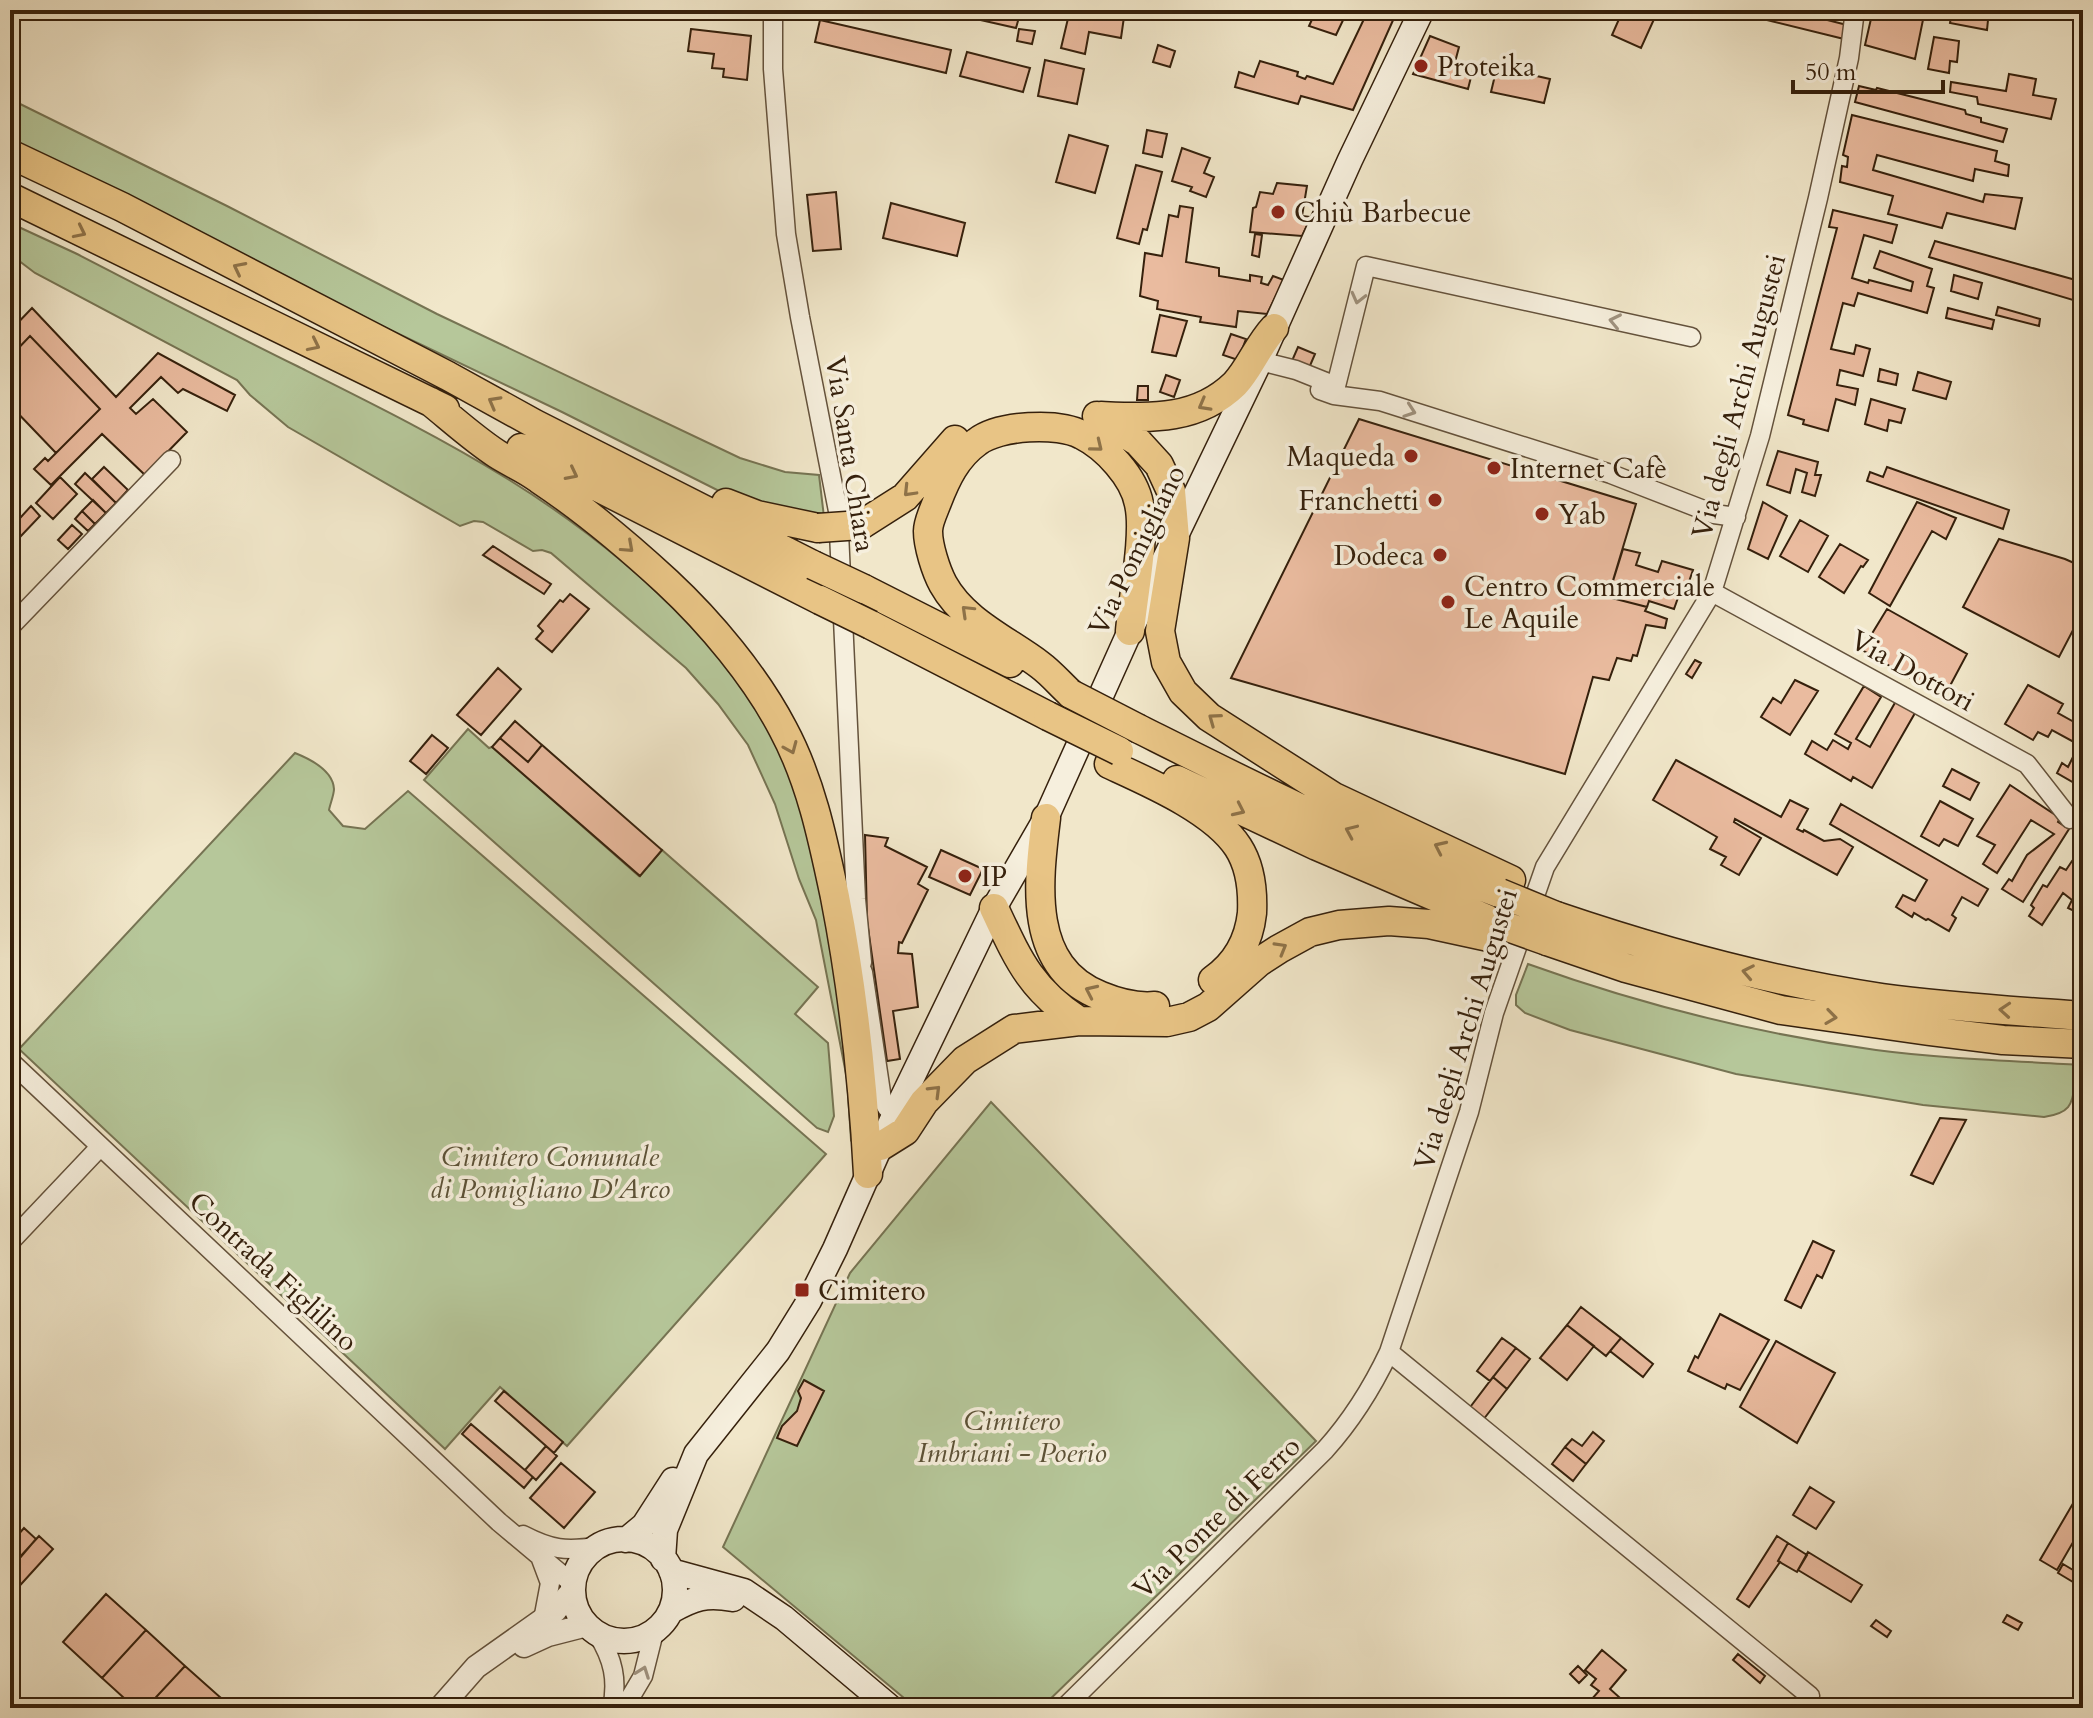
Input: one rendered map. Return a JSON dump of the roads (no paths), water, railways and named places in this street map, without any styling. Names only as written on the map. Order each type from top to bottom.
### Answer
[{"type":"highway","points":[[10,154],[122,207],[535,424],[1276,798],[1429,867],[1505,887]]},
{"type":"highway","points":[[10,197],[431,402],[910,645],[965,688],[1317,846],[1492,929]]},
{"type":"highway","points":[[535,424],[599,442],[757,515],[818,528],[861,525],[905,497],[961,433],[1011,414],[1039,410],[1164,418],[1193,412],[1236,383],[1261,342],[1274,328]]},
{"type":"highway","points":[[431,402],[497,454],[539,478],[614,535],[669,583],[751,679],[783,730],[810,795],[842,933],[864,1086],[868,1174]]},
{"type":"highway","points":[[1097,416],[1138,442],[1159,465],[1171,491],[1175,538],[1160,631],[1166,662],[1183,692],[1209,717],[1334,797],[1505,887],[1552,928],[1626,968],[1754,1004],[2003,1040],[2083,1044]]},
{"type":"highway","points":[[1071,694],[1042,667],[963,609],[939,573],[928,530],[931,520],[945,482],[959,458],[979,440],[1002,430],[1052,427],[1081,434],[1106,452],[1131,482],[1140,504],[1141,532],[1130,631]]},
{"type":"highway","points":[[1046,818],[1039,885],[1047,943],[1063,971],[1077,985],[1125,1005],[1171,1005],[1192,996],[1231,966],[1250,929],[1253,893],[1238,847],[1193,807],[1114,757]]},
{"type":"highway","points":[[994,908],[1020,963],[1035,985],[1079,1021]]},
{"type":"highway","points":[[881,1146],[905,1131],[924,1102],[965,1060],[1014,1029],[1079,1021],[1167,1022],[1189,1017],[1208,1007],[1259,962],[1279,949],[1310,932],[1339,925],[1389,921],[1492,929],[1552,928],[1630,942],[1715,965],[1879,997],[2083,1016]]},
{"type":"main road","name":"Via Pomigliano","points":[[696,1454],[778,1351],[809,1301],[994,908],[1046,818],[1130,631],[1260,361],[1422,10]]},
{"type":"main road","points":[[626,1540],[644,1525],[667,1487],[696,1454]]},
{"type":"main road","points":[[696,1454],[665,1530],[667,1565],[675,1598],[671,1611],[654,1632],[636,1640],[617,1641],[592,1630],[577,1611],[573,1587],[577,1569],[585,1557],[611,1541],[640,1542],[653,1548],[667,1565],[744,1591],[784,1618],[891,1708]]},
{"type":"main road","points":[[671,1611],[712,1595],[762,1603]]},
{"type":"street","name":"Via Santa Chiara","points":[[773,10],[773,69],[786,234],[838,511],[856,899],[862,962],[851,1002]]},
{"type":"street","name":"Via degli Archi Augustei","points":[[1389,1352],[1469,1112],[1494,1013],[1545,867],[1712,592],[1760,436],[1818,198],[1849,58],[1855,10]]},
{"type":"street","points":[[1260,361],[1296,370],[1336,386],[1366,266],[1691,337]]},
{"type":"street","points":[[1260,361],[1287,379],[1334,395],[1380,401],[1611,474],[1714,514],[1736,517]]},
{"type":"street","points":[[10,627],[171,460]]},
{"type":"street","points":[[1649,481],[1717,503],[1736,517]]},
{"type":"street","name":"Via Dottori","points":[[1712,592],[2027,764],[2070,819]]},
{"type":"street","points":[[862,962],[882,1099],[887,1108],[895,1113]]},
{"type":"street","name":"Contrada Figlilino","points":[[10,1061],[499,1522],[573,1587]]},
{"type":"street","points":[[10,1242],[99,1148]]},
{"type":"street","points":[[1389,1352],[1810,1696]]},
{"type":"street","name":"Via Ponte di Ferro","points":[[1064,1708],[1325,1450],[1372,1387],[1389,1352]]},
{"type":"street","name":"Contrada Figlilino","points":[[499,1522],[562,1551],[597,1547]]},
{"type":"street","points":[[541,1559],[550,1583],[543,1620]]},
{"type":"street","points":[[440,1708],[476,1667],[543,1620],[573,1587]]},
{"type":"street","points":[[500,1652],[518,1649],[548,1635],[592,1630],[614,1666],[616,1685],[612,1708]]},
{"type":"street","points":[[624,1708],[643,1676],[654,1632]]},
{"type":"place","name":"Proteika","points":[[1421,66]]},
{"type":"place","name":"Chiù Barbecue","points":[[1278,212]]},
{"type":"place","name":"Maqueda","points":[[1411,456]]},
{"type":"place","name":"Internet Cafè","points":[[1494,468]]},
{"type":"place","name":"Franchetti","points":[[1435,500]]},
{"type":"place","name":"Yab","points":[[1542,514]]},
{"type":"place","name":"Dodeca","points":[[1440,555]]},
{"type":"place","name":"Centro Commerciale Le Aquile","points":[[1448,602]]},
{"type":"place","name":"IP","points":[[965,876]]},
{"type":"place","name":"Cimitero","points":[[802,1290]]},
{"type":"park label","name":"Cimitero Comunale di Pomigliano D'Arco","points":[[550,1172]]},
{"type":"park label","name":"Cimitero Imbriani - Poerio","points":[[1012,1436]]}]
